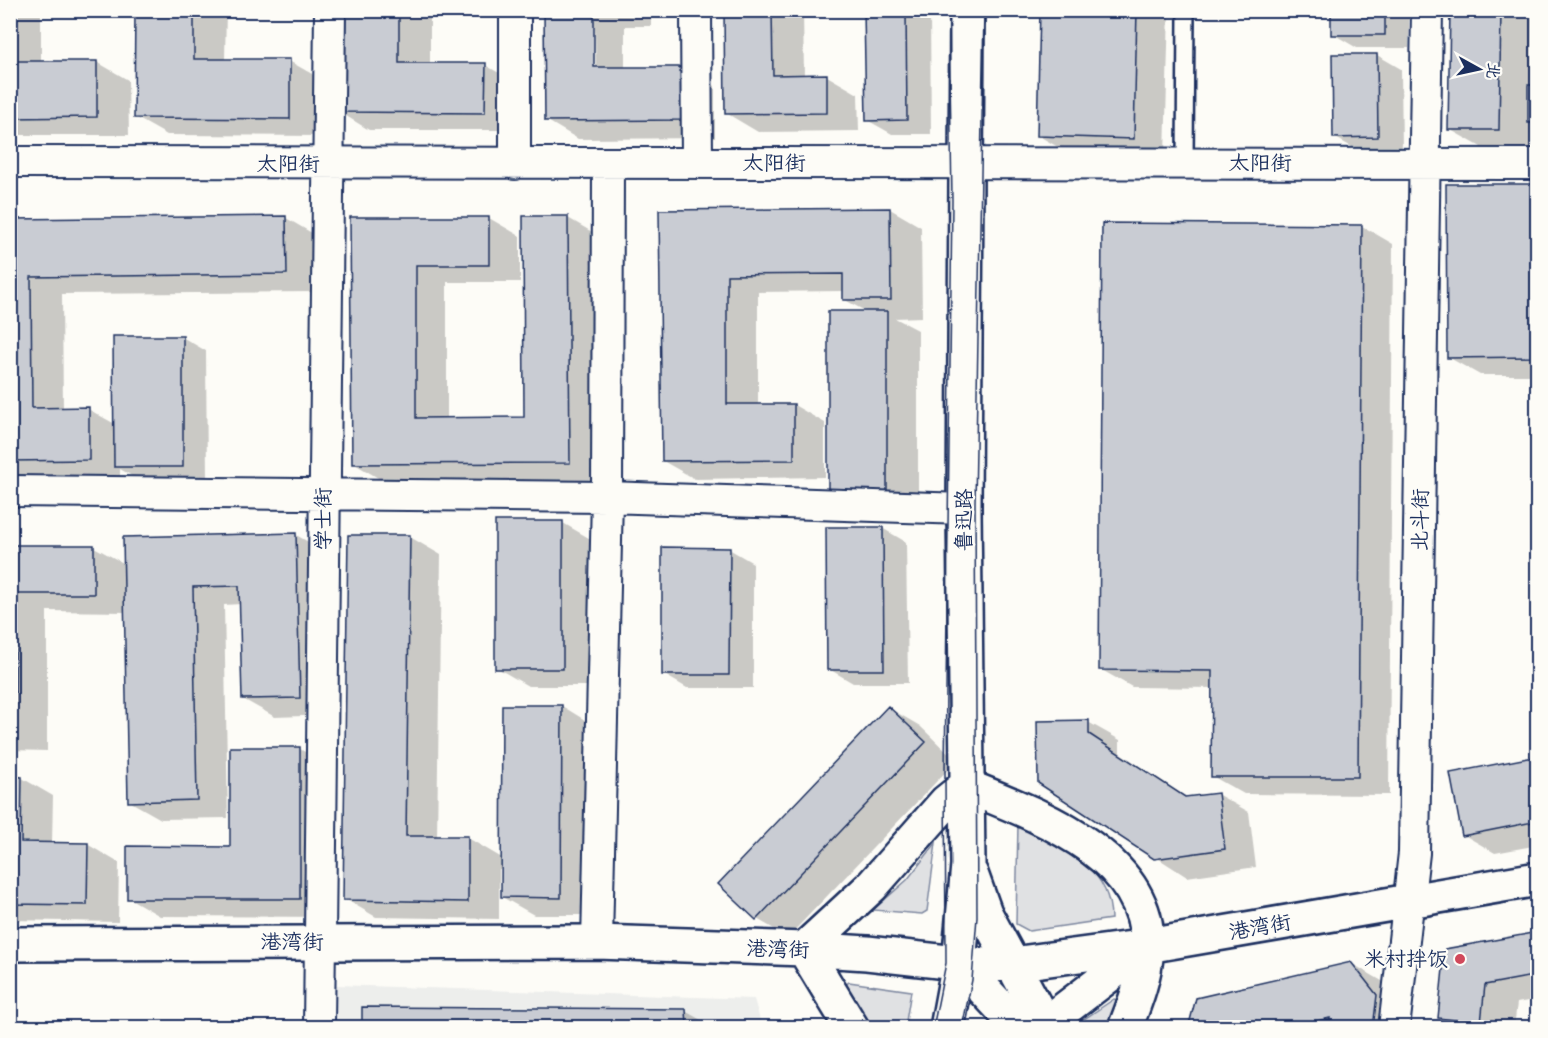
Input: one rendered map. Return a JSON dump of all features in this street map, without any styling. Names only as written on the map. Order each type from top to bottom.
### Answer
[{"type":"main road","name":"鲁迅路","points":[[946,1028],[960,963],[968,865],[964,509],[964,162],[967,10]]},
{"type":"main road","points":[[852,1028],[804,949],[871,887],[946,802],[966,786],[1045,818],[1086,844],[1115,868],[1130,888],[1142,913],[1147,946],[1137,999],[1125,1028]]},
{"type":"main road","points":[[968,865],[985,913],[1012,964],[1038,1027]]},
{"type":"main road","name":"港湾街","points":[[10,944],[597,942],[804,949],[960,963],[1012,964],[1147,946],[1538,879]]},
{"type":"main road","points":[[1038,1027],[1147,946]]},
{"type":"main road","points":[[960,963],[1038,1027]]},
{"type":"street","name":"学士街","points":[[319,1028],[330,10]]},
{"type":"street","points":[[515,10],[515,164]]},
{"type":"street","points":[[696,10],[697,163]]},
{"type":"street","name":"北斗街","points":[[1394,1028],[1414,853],[1427,10]]},
{"type":"street","name":"太阳街","points":[[10,162],[328,164],[964,162],[1538,165]]},
{"type":"street","points":[[597,942],[607,497],[608,164]]},
{"type":"street","points":[[10,491],[607,497],[964,509]]},
{"type":"lane","points":[[1185,163],[1186,10]]},
{"type":"shaded area","points":[[1018,824],[1065,849],[1092,871],[1102,884],[1109,900],[1111,919],[1029,931],[1016,924]]},
{"type":"shaded area","points":[[936,843],[927,911],[922,914],[873,910],[907,880]]},
{"type":"shaded area","points":[[849,982],[911,991],[905,1027],[866,1027],[842,988]]},
{"type":"shaded area","points":[[336,985],[754,999],[762,1027],[337,1027]]},
{"type":"shaded area","points":[[1114,999],[1121,1002],[1111,1027],[1071,1028]]},
{"type":"building","points":[[135,10],[194,10],[194,59],[290,59],[290,119],[134,118]]},
{"type":"building","points":[[337,10],[399,10],[399,63],[486,63],[485,113],[336,112]]},
{"type":"building","points":[[544,10],[594,10],[594,67],[684,67],[684,120],[545,121]]},
{"type":"building","points":[[724,10],[772,10],[773,75],[827,74],[827,113],[725,114]]},
{"type":"building","points":[[864,10],[906,10],[907,120],[866,121]]},
{"type":"building","points":[[1040,10],[1137,10],[1134,139],[1037,136]]},
{"type":"building","points":[[1331,10],[1385,10],[1385,35],[1331,35]]},
{"type":"building","points":[[1450,10],[1501,10],[1499,130],[1448,130]]},
{"type":"building","points":[[1332,54],[1377,54],[1378,137],[1333,138]]},
{"type":"building","points":[[10,61],[97,61],[97,117],[10,118]]},
{"type":"building","points":[[1528,85],[1538,85],[1538,123],[1528,123]]},
{"type":"building","points":[[1446,184],[1538,184],[1538,357],[1447,358]]},
{"type":"building","points":[[890,208],[891,300],[843,300],[843,274],[727,275],[727,404],[794,404],[794,460],[662,461],[659,210]]},
{"type":"building","points":[[286,216],[287,274],[31,277],[32,408],[89,407],[89,460],[10,461],[10,219]]},
{"type":"building","points":[[523,216],[568,216],[570,463],[352,464],[350,217],[489,217],[489,265],[416,265],[416,418],[524,417]]},
{"type":"building","points":[[1102,223],[1362,225],[1358,777],[1211,777],[1212,671],[1099,670]]},
{"type":"building","points":[[828,311],[887,311],[887,492],[828,493]]},
{"type":"building","points":[[113,336],[183,336],[183,467],[114,467]]},
{"type":"building","points":[[495,521],[563,521],[563,669],[495,669]]},
{"type":"building","points":[[826,527],[883,527],[884,670],[827,670]]},
{"type":"building","points":[[296,533],[300,698],[242,699],[239,586],[193,587],[197,800],[128,802],[123,537]]},
{"type":"building","points":[[348,535],[410,535],[406,836],[468,836],[468,902],[343,900]]},
{"type":"building","points":[[10,545],[94,545],[94,594],[16,594],[15,733],[10,733]]},
{"type":"building","points":[[662,547],[730,548],[729,675],[662,675]]},
{"type":"building","points":[[502,705],[562,705],[561,898],[501,897]]},
{"type":"building","points":[[888,706],[926,742],[756,920],[718,884]]},
{"type":"building","points":[[1089,720],[1089,734],[1185,797],[1218,793],[1225,849],[1154,859],[1038,783],[1037,721]]},
{"type":"building","points":[[230,747],[300,747],[300,899],[127,899],[127,846],[230,847]]},
{"type":"building","points":[[1538,756],[1538,821],[1462,836],[1450,773]]},
{"type":"building","points":[[10,776],[22,777],[21,842],[88,843],[87,905],[10,904]]},
{"type":"building","points":[[1538,932],[1538,975],[1485,985],[1481,1023],[1438,1018],[1445,949]]},
{"type":"building","points":[[1351,962],[1377,995],[1373,1028],[1329,1028],[1330,1018],[1287,1028],[1188,1028],[1196,998]]},
{"type":"building","points":[[362,1007],[686,1009],[687,1028],[362,1028]]},
{"type":"building","points":[[10,1021],[34,1021],[34,1028],[10,1028]]},
{"type":"building","points":[[195,1022],[263,1024],[263,1028],[195,1028]]},
{"type":"building","points":[[81,1024],[156,1024],[156,1028],[81,1028]]},
{"type":"tram line","points":[[933,1028],[946,963],[945,772],[952,201],[949,10]]},
{"type":"tram line","points":[[962,1028],[972,980],[977,917],[975,503],[984,10]]},
{"type":"place","name":"米村拌饭","points":[[1460,959]]}]
